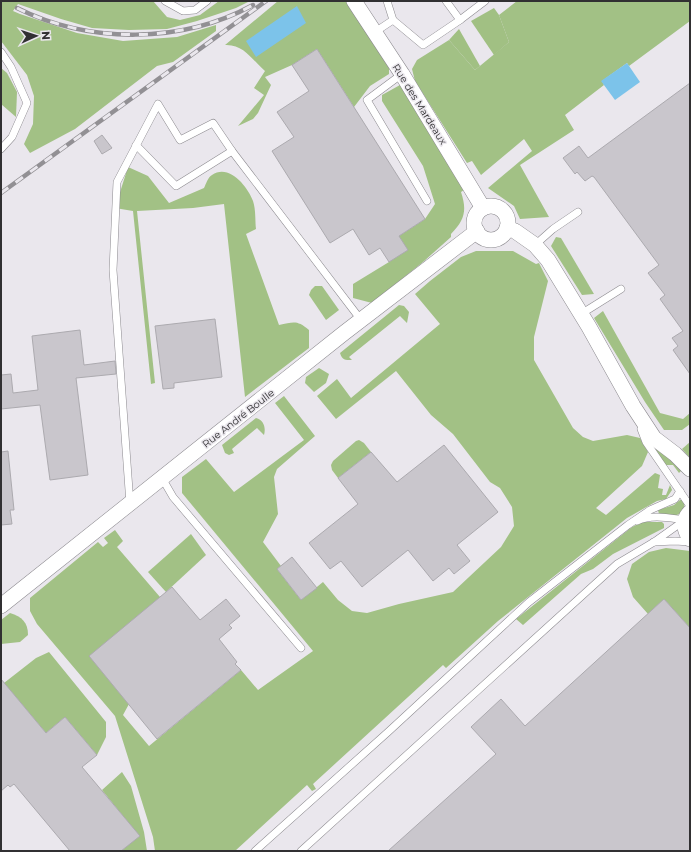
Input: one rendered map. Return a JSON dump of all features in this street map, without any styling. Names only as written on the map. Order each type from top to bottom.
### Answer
[{"type":"street","name":"Rue des Mardeaux","points":[[354,1],[402,74],[483,208]]},
{"type":"street","points":[[493,206],[502,210],[507,218],[507,228],[496,239],[485,238],[477,231],[474,221],[476,216],[483,208],[493,206]]},
{"type":"street","points":[[507,228],[515,231],[534,245],[548,260],[581,314],[633,406],[654,438],[675,454],[690,469]]},
{"type":"street","name":"Rue André Boulle","points":[[1,606],[361,320],[477,231]]},
{"type":"street","points":[[688,513],[684,527],[690,539]]},
{"type":"lane","points":[[165,1],[183,11],[195,10],[207,1]]},
{"type":"lane","points":[[387,1],[393,20],[423,45],[485,1]]},
{"type":"lane","points":[[446,1],[460,20]]},
{"type":"lane","points":[[374,32],[393,20]]},
{"type":"lane","points":[[1,52],[11,67],[27,103],[12,137],[1,149]]},
{"type":"lane","points":[[402,74],[368,100],[427,201]]},
{"type":"lane","points":[[130,504],[113,270],[117,182],[158,104],[180,140],[213,123],[232,151],[361,320]]},
{"type":"lane","points":[[136,145],[176,186],[232,151]]},
{"type":"lane","points":[[534,245],[553,229],[578,212]]},
{"type":"lane","points":[[581,314],[621,288]]},
{"type":"lane","points":[[633,406],[646,442],[680,491],[688,513]]},
{"type":"lane","points":[[162,478],[173,497],[301,648]]},
{"type":"lane","points":[[255,851],[529,602],[628,525],[650,510],[675,499],[680,491]]},
{"type":"lane","points":[[628,525],[640,519],[688,513]]},
{"type":"lane","points":[[301,851],[617,564],[654,542],[688,513]]},
{"type":"lane","points":[[654,542],[690,542]]},
{"type":"green space","points":[[1,1],[153,1],[167,17],[180,20],[200,15],[219,1],[250,1],[236,8],[167,29],[129,30],[92,28],[18,4],[13,11],[20,14],[77,33],[123,41],[177,37],[216,25],[216,31],[173,62],[157,66],[75,129],[30,153],[24,144],[33,124],[34,96],[27,75],[1,41]]},
{"type":"green space","points":[[278,1],[346,1],[389,68],[389,74],[370,86],[354,107],[317,49],[292,65],[265,77],[271,85],[258,113],[253,119],[238,126],[264,95],[254,88],[265,71],[243,50],[232,45],[225,45]]},
{"type":"green space","points":[[517,1],[690,1],[690,21],[629,66],[627,63],[602,81],[604,85],[565,115],[574,130],[520,165],[549,217],[520,219],[514,206],[488,188],[532,151],[524,139],[481,175],[472,161],[467,163],[415,81],[412,69],[417,60],[449,40],[475,70],[509,42],[499,15]]},
{"type":"green space","points":[[494,8],[499,15],[509,42],[494,55],[471,21]]},
{"type":"green space","points":[[459,29],[480,66],[475,70],[449,40]]},
{"type":"green space","points":[[1,68],[7,73],[17,92],[16,117],[1,104]]},
{"type":"green space","points":[[400,85],[404,87],[464,190],[461,192],[464,204],[464,214],[456,229],[451,234],[451,237],[423,262],[372,303],[353,298],[353,284],[389,262],[399,236],[425,219],[435,204],[423,166],[382,101],[382,95]]},
{"type":"green space","points":[[128,167],[148,176],[169,203],[204,188],[209,177],[218,172],[231,174],[247,189],[255,208],[256,229],[246,234],[279,325],[298,323],[309,330],[309,348],[245,397],[224,204],[193,208],[137,211],[155,383],[151,384],[133,211],[115,208]]},
{"type":"green space","points":[[556,237],[561,238],[594,294],[582,295],[551,246]]},
{"type":"green space","points":[[476,251],[513,251],[536,264],[539,263],[548,281],[534,337],[534,360],[573,428],[583,437],[593,441],[627,435],[640,438],[648,452],[642,466],[596,508],[606,515],[655,473],[660,475],[658,488],[663,489],[662,495],[666,495],[670,485],[672,490],[666,499],[657,501],[627,518],[498,621],[446,668],[443,665],[313,784],[316,789],[312,791],[307,785],[235,851],[155,851],[153,837],[115,716],[37,624],[30,611],[30,598],[98,542],[103,547],[108,543],[104,538],[115,530],[123,541],[117,547],[160,597],[129,704],[123,715],[149,746],[241,670],[258,690],[313,651],[182,493],[182,477],[206,459],[234,492],[304,440],[275,403],[284,396],[315,436],[277,469],[274,477],[278,514],[263,542],[281,566],[277,569],[301,600],[323,582],[338,600],[352,611],[367,613],[453,592],[501,547],[514,526],[512,507],[500,488],[490,482],[453,434],[431,415],[396,371],[336,419],[317,396],[337,379],[351,398],[440,324],[415,294],[461,257]]},
{"type":"green space","points":[[315,286],[322,286],[339,310],[326,320],[309,295]]},
{"type":"green space","points":[[399,305],[404,306],[409,312],[407,323],[400,316],[349,357],[352,360],[346,360],[343,358],[340,353]]},
{"type":"green space","points":[[603,311],[660,413],[683,419],[690,413],[690,424],[682,430],[664,430],[645,402],[594,318]]},
{"type":"green space","points":[[319,368],[329,374],[326,383],[314,392],[305,383],[306,377]]},
{"type":"green space","points":[[256,418],[259,419],[264,425],[264,435],[257,428],[232,449],[234,453],[229,455],[225,453],[222,445]]},
{"type":"green space","points":[[359,440],[364,443],[371,452],[338,478],[332,470],[331,465],[333,461]]},
{"type":"green space","points":[[690,442],[690,458],[682,449]]},
{"type":"green space","points":[[652,446],[683,469],[679,473],[673,465],[665,465]]},
{"type":"green space","points":[[680,500],[684,503],[684,508],[679,514],[672,516],[659,514],[658,510],[674,505]]},
{"type":"green space","points":[[642,522],[662,522],[664,524],[664,528],[613,554],[593,569],[581,574],[523,625],[516,619],[632,527]]},
{"type":"green space","points":[[191,534],[206,555],[166,592],[148,572]]},
{"type":"green space","points":[[666,548],[690,551],[690,628],[664,599],[648,614],[633,597],[627,579],[632,564],[649,552]]},
{"type":"green space","points":[[10,613],[18,616],[24,621],[28,630],[28,635],[20,642],[1,644],[1,620]]},
{"type":"green space","points":[[49,652],[106,722],[106,737],[97,755],[65,717],[46,733],[4,683],[36,658]]},
{"type":"green space","points":[[122,772],[131,786],[144,832],[147,851],[121,851],[139,836],[102,790]]},
{"type":"water","points":[[297,6],[306,23],[256,57],[246,41]]},
{"type":"water","points":[[627,63],[640,82],[615,100],[601,81]]},
{"type":"building","points":[[317,49],[425,219],[399,236],[408,250],[389,262],[380,248],[369,255],[353,229],[330,243],[272,151],[294,137],[277,112],[309,91],[292,65]]},
{"type":"building","points":[[690,83],[690,374],[673,350],[678,346],[672,338],[683,331],[660,299],[665,295],[648,273],[659,265],[594,177],[592,176],[585,181],[577,172],[575,174],[563,158],[579,146],[588,158]]},
{"type":"building","points":[[102,135],[112,148],[102,154],[94,141]]},
{"type":"building","points":[[215,319],[222,377],[174,383],[174,388],[163,389],[155,326]]},
{"type":"building","points":[[80,330],[84,365],[115,361],[116,374],[76,378],[88,475],[50,480],[40,405],[1,409],[1,375],[11,374],[13,393],[38,390],[32,336]]},
{"type":"building","points":[[444,445],[498,512],[457,545],[470,561],[454,574],[449,568],[433,581],[408,550],[362,587],[341,561],[330,569],[309,543],[358,504],[338,478],[371,452],[397,482]]},
{"type":"building","points":[[8,451],[14,510],[10,510],[12,524],[1,525],[1,452]]},
{"type":"building","points":[[292,557],[317,588],[301,600],[277,569]]},
{"type":"building","points":[[172,587],[200,620],[226,599],[240,616],[229,625],[232,628],[219,639],[237,662],[235,664],[241,670],[157,739],[89,656]]},
{"type":"building","points":[[664,599],[690,628],[690,851],[388,851],[496,754],[471,727],[501,699],[525,726]]},
{"type":"building","points":[[1,679],[46,733],[65,717],[97,755],[82,767],[140,836],[121,851],[70,851],[14,784],[10,787],[8,785],[1,791]]},
{"type":"railway","points":[[1,193],[266,1]]},
{"type":"railway","points":[[17,8],[45,20],[74,28],[105,33],[135,35],[166,33],[196,27],[225,18],[253,5]]}]
